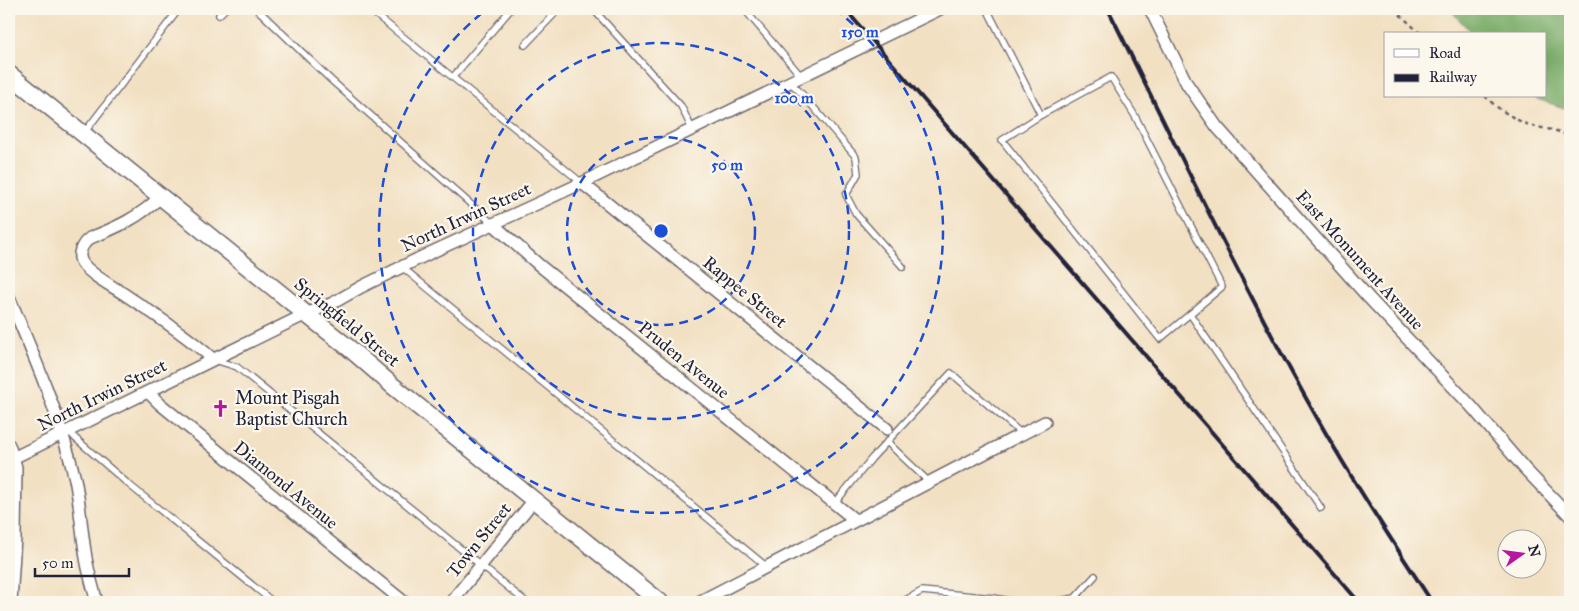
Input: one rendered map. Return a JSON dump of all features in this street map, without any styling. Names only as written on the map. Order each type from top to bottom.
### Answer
[{"type":"main road","name":"Springfield Street","points":[[9,74],[660,602]]},
{"type":"street","name":"North Irwin Street","points":[[11,459],[306,314],[333,303],[402,267],[582,183],[940,9]]},
{"type":"street","name":"East Monument Avenue","points":[[1150,9],[1187,84],[1217,127],[1368,297],[1471,406],[1525,469],[1570,516]]},
{"type":"street","name":"Rappee Street","points":[[582,183],[887,428]]},
{"type":"street","points":[[160,197],[147,210],[132,219],[84,242],[80,257],[82,264],[150,311],[214,360]]},
{"type":"street","name":"Pruden Avenue","points":[[494,224],[539,265],[855,520]]},
{"type":"street","points":[[9,297],[65,433],[78,495],[89,577],[97,602]]},
{"type":"street","name":"Diamond Avenue","points":[[148,392],[167,410],[404,602]]},
{"type":"street","points":[[699,602],[1045,422]]},
{"type":"street","points":[[9,445],[11,459],[16,467],[11,602]]},
{"type":"street","name":"Town Street","points":[[451,602],[534,500]]},
{"type":"lane","points":[[83,134],[179,9]]},
{"type":"lane","points":[[218,15],[225,9]]},
{"type":"lane","points":[[257,9],[331,80],[494,224]]},
{"type":"lane","points":[[370,9],[582,183]]},
{"type":"lane","points":[[452,77],[511,9]]},
{"type":"lane","points":[[525,45],[559,9]]},
{"type":"lane","points":[[593,9],[681,106],[692,129]]},
{"type":"lane","points":[[744,9],[801,76]]},
{"type":"lane","points":[[987,9],[1042,115]]},
{"type":"lane","points":[[1111,77],[1135,116],[1222,287],[1160,339],[1002,140],[1042,115],[1111,77]]},
{"type":"lane","points":[[790,82],[803,94],[856,157],[858,174],[846,195],[856,214],[903,267]]},
{"type":"lane","points":[[402,267],[766,566]]},
{"type":"lane","points":[[1190,314],[1321,508]]},
{"type":"lane","points":[[214,360],[237,367],[526,602]]},
{"type":"lane","points":[[834,504],[887,442],[951,373],[1022,434]]},
{"type":"lane","points":[[65,433],[75,438],[273,602]]},
{"type":"lane","points":[[887,442],[928,482]]},
{"type":"lane","points":[[1054,602],[1075,598],[1095,576]]},
{"type":"lane","points":[[902,602],[922,591],[994,598],[1015,602]]},
{"type":"path","points":[[1394,9],[1419,32]]},
{"type":"path","points":[[1487,98],[1492,104],[1525,124],[1559,130],[1570,137]]},
{"type":"green space","points":[[1449,9],[1570,9],[1570,110],[1536,98],[1546,98],[1546,32],[1471,32]]},
{"type":"railway","points":[[845,9],[1359,602]]},
{"type":"railway","points":[[1108,9],[1235,265],[1288,366],[1344,463],[1432,602]]},
{"type":"place","name":"Mount Pisgah Baptist Church","points":[[221,408]]}]
